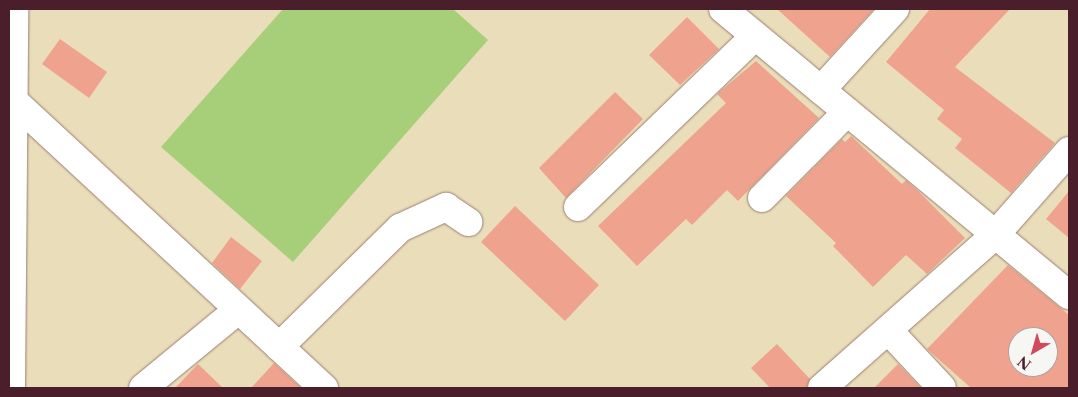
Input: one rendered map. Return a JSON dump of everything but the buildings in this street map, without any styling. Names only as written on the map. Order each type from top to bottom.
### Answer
[{"type":"street","points":[[11,388],[16,103],[14,9]]},
{"type":"street","points":[[722,9],[1069,295]]},
{"type":"street","points":[[821,90],[895,9]]},
{"type":"street","points":[[578,207],[755,36]]},
{"type":"street","points":[[16,103],[324,388]]},
{"type":"street","points":[[762,198],[847,112]]},
{"type":"street","points":[[822,388],[995,235],[1069,151]]},
{"type":"street","points":[[279,347],[400,228],[446,207],[468,222]]},
{"type":"street","points":[[143,388],[238,310]]},
{"type":"street","points":[[888,330],[942,388]]},
{"type":"green space","points":[[283,9],[453,9],[488,40],[293,262],[161,147]]}]
